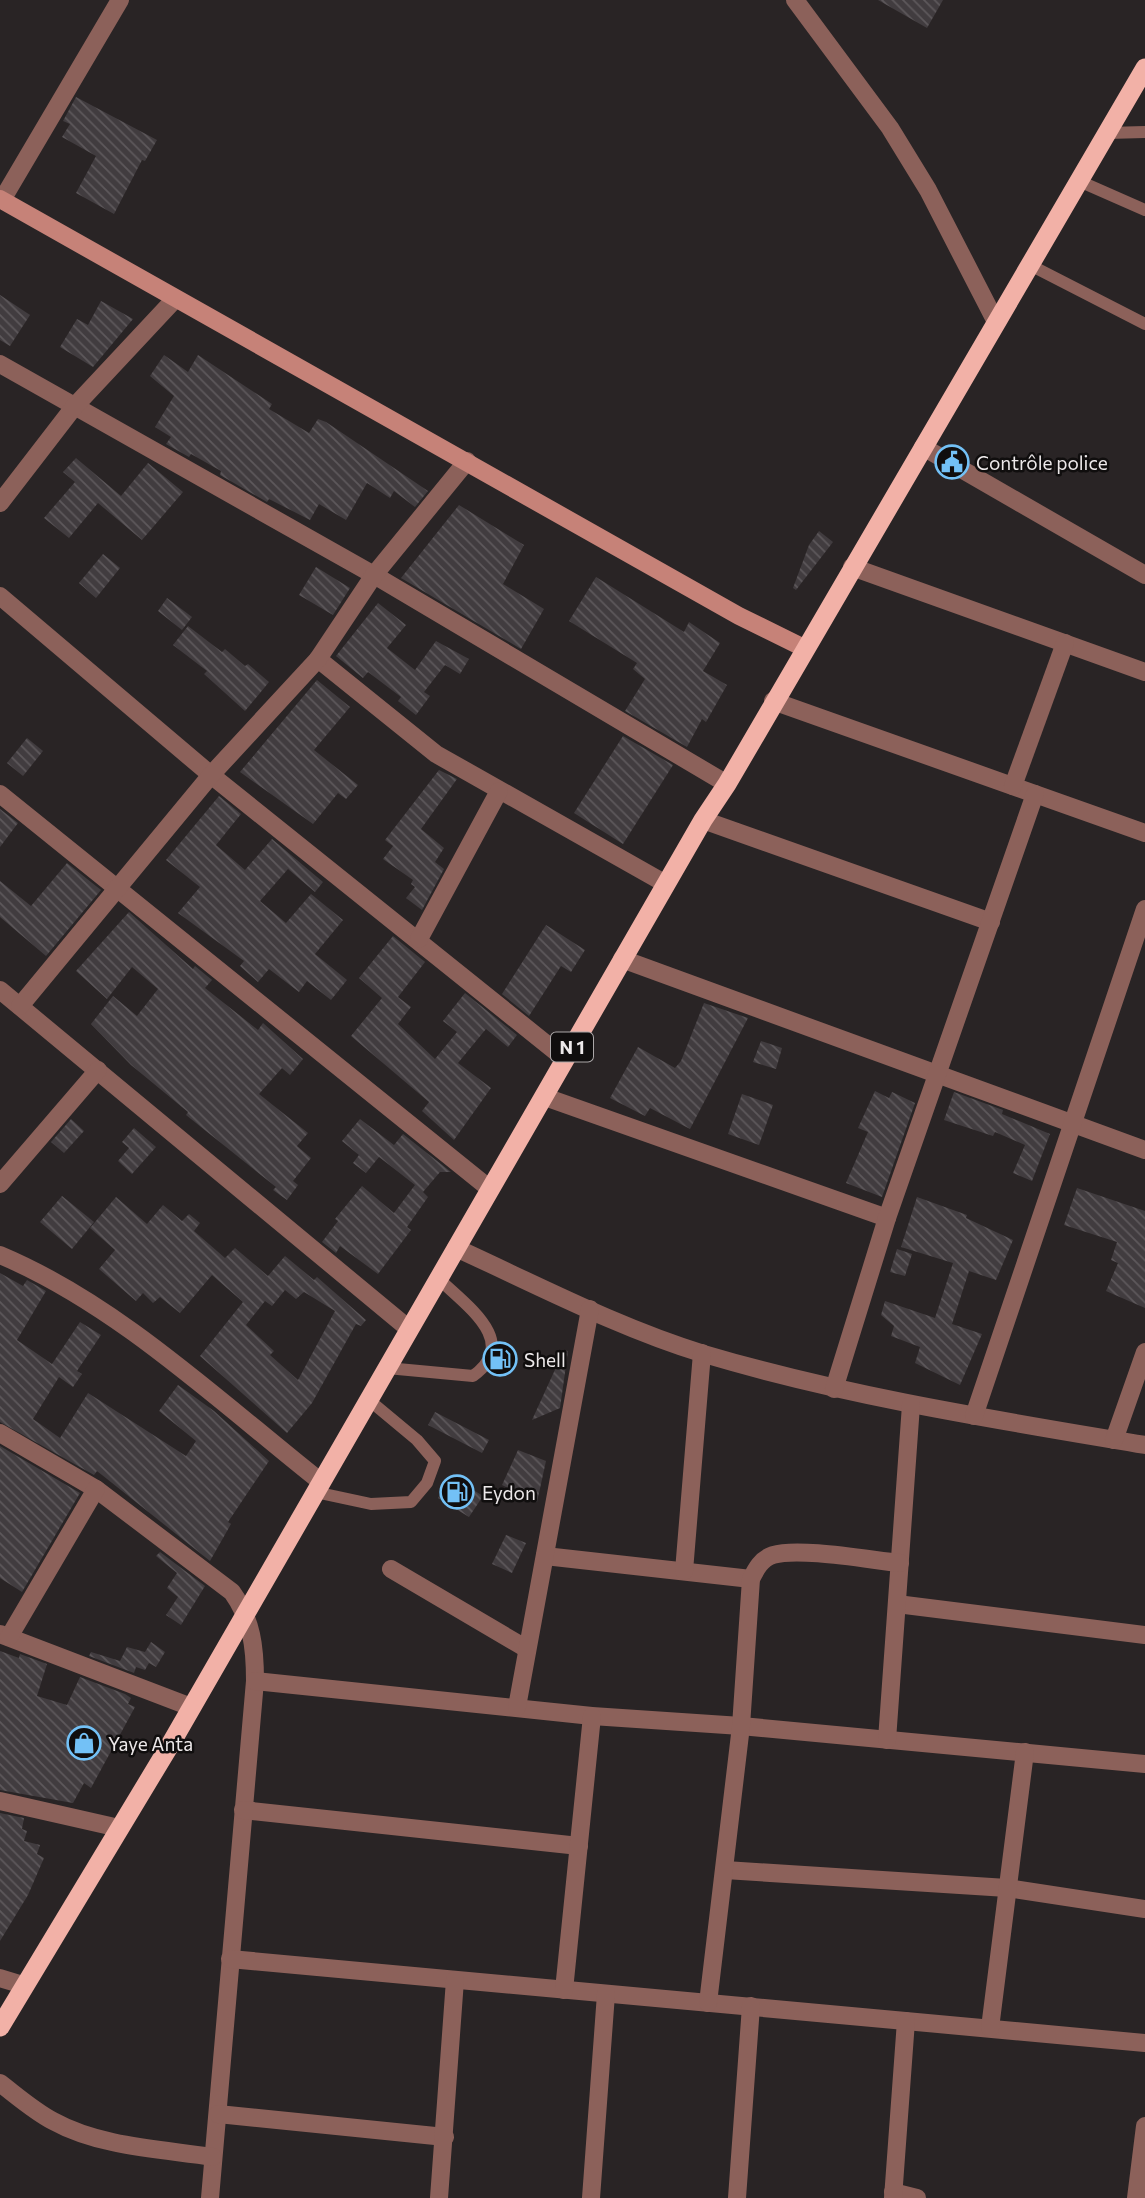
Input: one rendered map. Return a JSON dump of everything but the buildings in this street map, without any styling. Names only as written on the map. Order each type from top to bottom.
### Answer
[{"type":"highway","name":"N 1","points":[[0,2026],[191,1707],[545,1097],[622,959],[1145,68]]},
{"type":"main road","points":[[1,200],[739,616],[804,648]]},
{"type":"street","points":[[1,200],[120,0]]},
{"type":"street","points":[[795,0],[890,128],[928,190],[996,322]]},
{"type":"street","points":[[0,503],[74,407],[175,299]]},
{"type":"street","points":[[0,363],[374,575],[727,784]]},
{"type":"street","points":[[923,447],[1145,575]]},
{"type":"street","points":[[20,1006],[211,775],[318,659],[374,575],[467,461]]},
{"type":"street","points":[[852,567],[1145,672]]},
{"type":"street","points":[[0,596],[211,775],[419,939],[565,1059]]},
{"type":"street","points":[[1013,786],[1065,643]]},
{"type":"street","points":[[318,659],[417,739],[499,791],[666,884]]},
{"type":"street","points":[[773,701],[1145,833]]},
{"type":"street","points":[[419,939],[499,791]]},
{"type":"street","points":[[0,794],[115,890],[490,1189]]},
{"type":"street","points":[[834,1389],[887,1218],[939,1076],[1035,794]]},
{"type":"street","points":[[703,820],[991,922]]},
{"type":"street","points":[[974,1416],[1145,909]]},
{"type":"street","points":[[622,959],[1145,1150]]},
{"type":"street","points":[[0,990],[409,1329]]},
{"type":"street","points":[[0,1184],[97,1070]]},
{"type":"street","points":[[545,1097],[887,1218]]},
{"type":"street","points":[[456,1248],[590,1309],[702,1353],[834,1389],[911,1405],[1145,1445]]},
{"type":"street","points":[[0,1255],[40,1272],[127,1328],[318,1487]]},
{"type":"street","points":[[517,1707],[590,1309]]},
{"type":"street","points":[[1114,1440],[1145,1352]]},
{"type":"street","points":[[684,1571],[702,1353]]},
{"type":"street","points":[[887,1740],[911,1405]]},
{"type":"street","points":[[0,1433],[96,1489],[232,1592],[246,1612],[255,1648],[256,1681],[210,2198]]},
{"type":"street","points":[[96,1489],[4,1635],[191,1707]]},
{"type":"street","points":[[708,2003],[741,1726],[751,1579],[758,1565],[771,1555],[789,1553],[900,1563]]},
{"type":"street","points":[[545,1556],[751,1579]]},
{"type":"street","points":[[391,1569],[527,1649]]},
{"type":"street","points":[[897,1604],[1145,1635]]},
{"type":"street","points":[[256,1681],[592,1716],[741,1726],[1145,1764]]},
{"type":"street","points":[[564,1990],[592,1716]]},
{"type":"street","points":[[990,2028],[1025,1752]]},
{"type":"street","points":[[0,1801],[119,1828]]},
{"type":"street","points":[[243,1810],[579,1846]]},
{"type":"street","points":[[725,1870],[1007,1888],[1145,1909]]},
{"type":"street","points":[[230,1959],[1145,2043]]},
{"type":"street","points":[[0,1978],[23,1985]]},
{"type":"street","points":[[439,2198],[455,1980]]},
{"type":"street","points":[[591,2198],[606,1994]]},
{"type":"street","points":[[737,2198],[751,2007]]},
{"type":"street","points":[[906,2021],[893,2195],[917,2198]]},
{"type":"street","points":[[0,2083],[54,2122],[75,2131],[117,2142],[213,2157]]},
{"type":"street","points":[[218,2114],[445,2137]]},
{"type":"street","points":[[1136,2198],[1145,2126]]},
{"type":"lane","points":[[1107,133],[1145,132]]},
{"type":"lane","points":[[1079,181],[1145,210]]},
{"type":"lane","points":[[1030,265],[1145,324]]},
{"type":"lane","points":[[387,1368],[473,1376],[484,1368],[494,1341],[489,1329],[438,1278]]},
{"type":"lane","points":[[318,1487],[371,1504],[411,1502],[427,1483],[435,1461],[417,1440],[369,1400]]},
{"type":"place","name":"Contrôle police","points":[[952,462]]},
{"type":"place","name":"Shell","points":[[500,1359]]},
{"type":"place","name":"Eydon","points":[[457,1492]]},
{"type":"place","name":"Yaye Anta","points":[[84,1743]]}]
